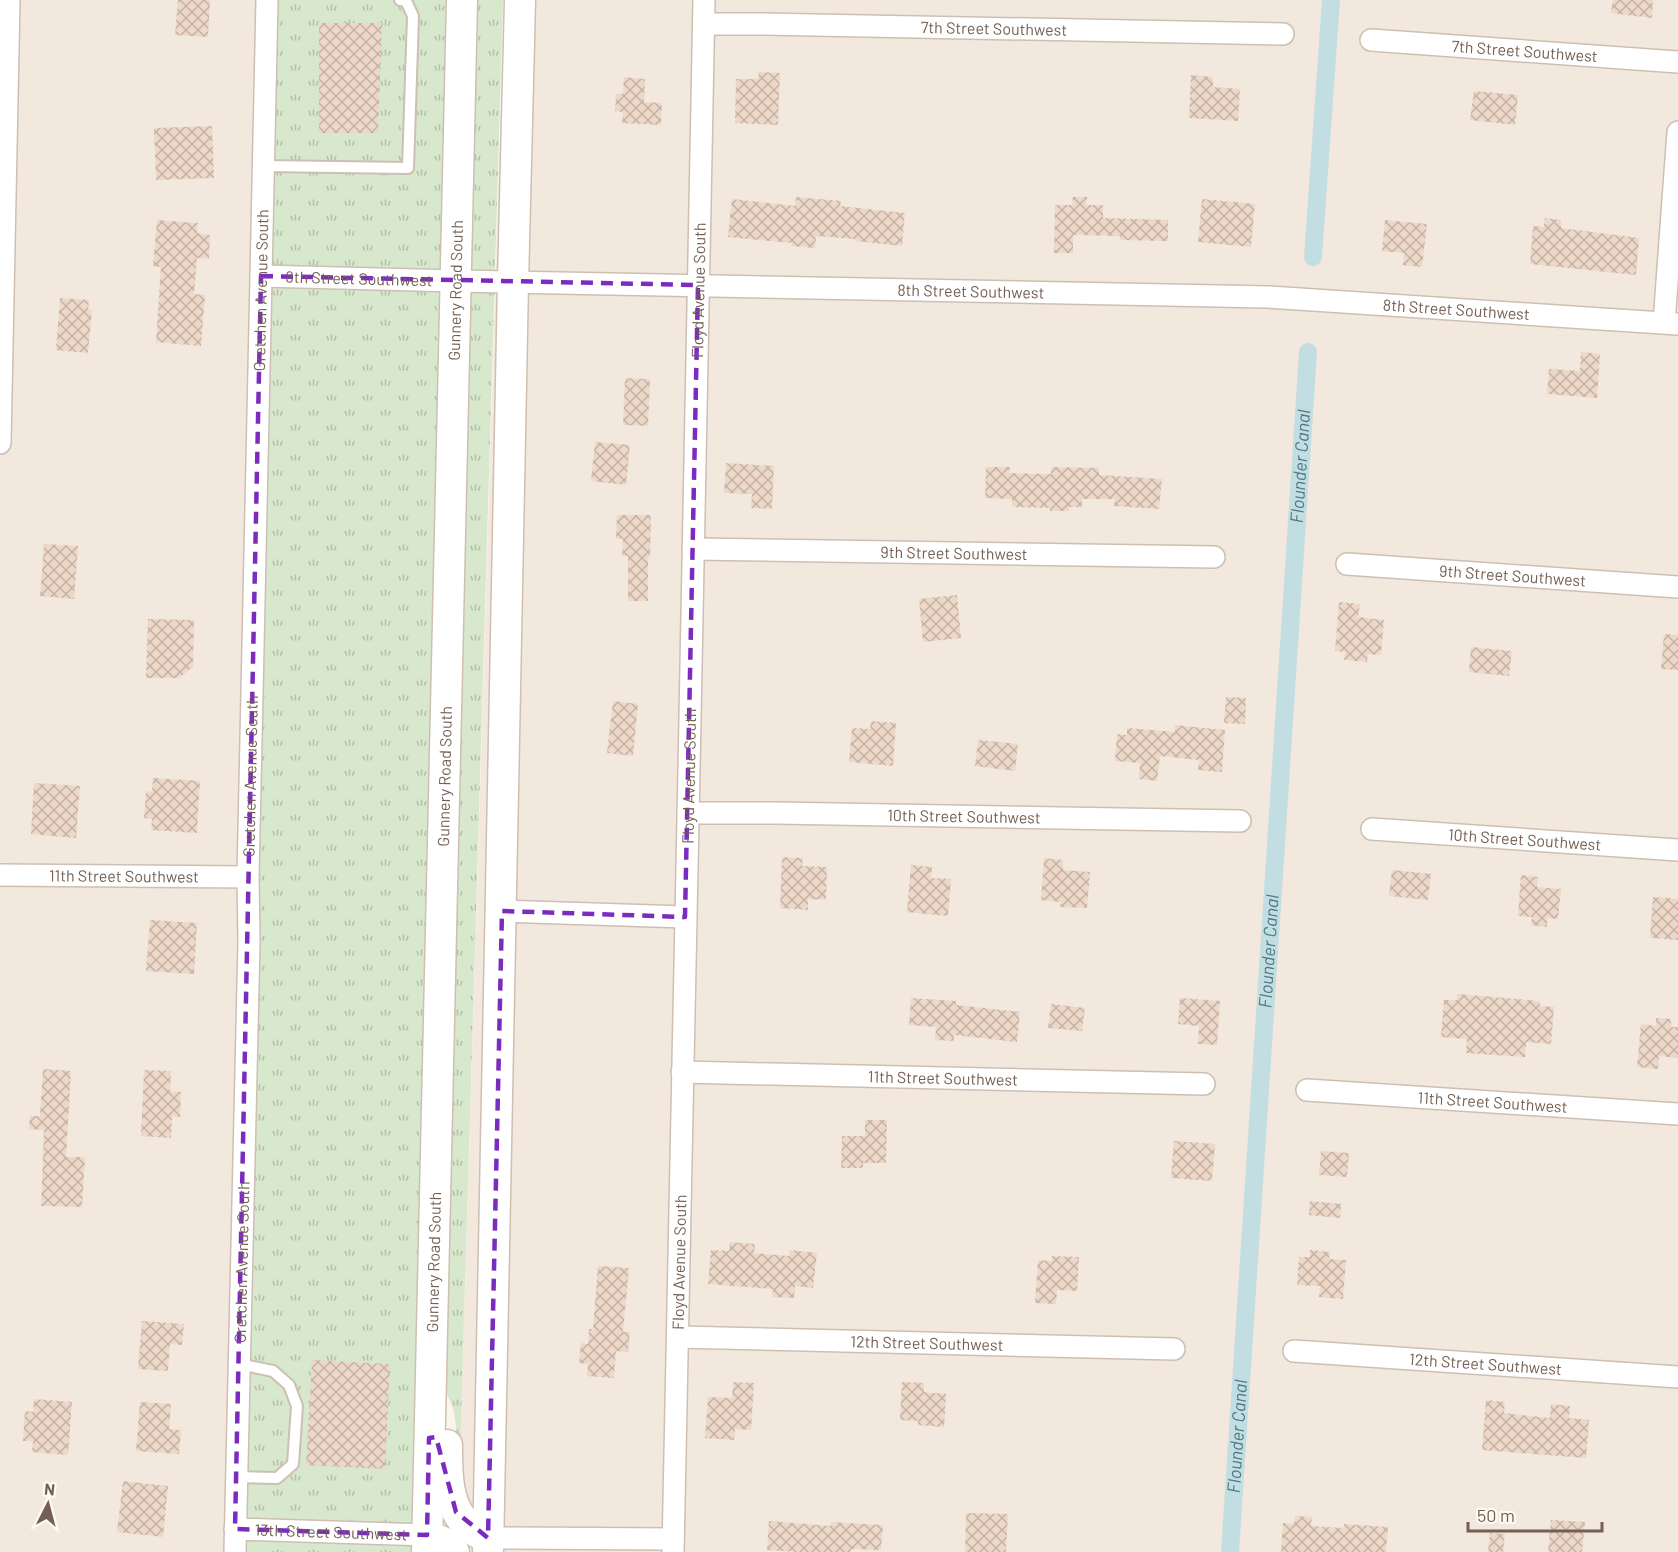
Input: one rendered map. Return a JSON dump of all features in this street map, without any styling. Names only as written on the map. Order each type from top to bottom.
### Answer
[{"type":"main road","name":"Gunnery Road South","points":[[427,1544],[462,0]]},
{"type":"main road","points":[[488,1545],[520,0]]},
{"type":"main road","points":[[430,1388],[440,1399],[447,1424],[447,1478],[456,1512],[488,1545]]},
{"type":"main road","points":[[427,1544],[445,1543],[454,1552]]},
{"type":"street","points":[[0,443],[9,0]]},
{"type":"street","name":"Gretchen Avenue South","points":[[235,1552],[267,0]]},
{"type":"street","name":"Floyd Avenue South","points":[[673,1546],[679,1337],[682,1072],[704,0]]},
{"type":"street","name":"7th Street Southwest","points":[[704,24],[1283,33]]},
{"type":"street","name":"7th Street Southwest","points":[[1371,40],[1678,62]]},
{"type":"street","points":[[1671,324],[1678,132]]},
{"type":"street","name":"8th Street Southwest","points":[[261,276],[1268,297],[1671,324]]},
{"type":"street","name":"9th Street Southwest","points":[[693,549],[1214,557]]},
{"type":"street","name":"9th Street Southwest","points":[[1347,564],[1678,587]]},
{"type":"street","name":"10th Street Southwest","points":[[688,813],[1240,822]]},
{"type":"street","name":"10th Street Southwest","points":[[1372,829],[1678,850]]},
{"type":"street","name":"11th Street Southwest","points":[[0,874],[249,877]]},
{"type":"street","points":[[502,911],[685,917]]},
{"type":"street","name":"11th Street Southwest","points":[[682,1072],[1204,1084]]},
{"type":"street","name":"11th Street Southwest","points":[[1307,1090],[1678,1114]]},
{"type":"street","name":"12th Street Southwest","points":[[679,1337],[1174,1349]]},
{"type":"street","name":"12th Street Southwest","points":[[1294,1351],[1678,1377]]},
{"type":"street","name":"13th Street Southwest","points":[[235,1529],[427,1544]]},
{"type":"street","points":[[488,1545],[673,1546]]},
{"type":"lane","points":[[263,166],[408,168],[414,16],[406,1],[400,0]]},
{"type":"lane","points":[[236,1477],[277,1478],[293,1464],[297,1406],[289,1385],[273,1371],[239,1364]]},
{"type":"highlighted area","points":[[261,276],[698,285],[685,917],[502,911],[488,1538],[456,1512],[436,1437],[429,1438],[427,1535],[235,1529]]},
{"type":"shaded area","points":[[0,0],[276,0],[244,1552],[0,1552]]},
{"type":"shaded area","points":[[504,0],[511,0],[479,1522],[459,1487]]},
{"type":"shaded area","points":[[529,0],[1678,0],[1678,1552],[498,1552]]},
{"type":"green space","points":[[276,0],[453,0],[417,1552],[244,1552]]},
{"type":"green space","points":[[471,0],[503,0],[459,1487],[456,1422],[448,1397],[440,1384]]},
{"type":"building","points":[[178,0],[210,0],[208,37],[175,35]]},
{"type":"building","points":[[1613,0],[1653,0],[1652,18],[1611,13]]},
{"type":"building","points":[[319,23],[382,23],[378,133],[319,133]]},
{"type":"building","points":[[759,72],[780,73],[778,125],[735,123],[736,79],[758,79]]},
{"type":"building","points":[[1191,75],[1213,77],[1213,87],[1240,89],[1238,121],[1189,118]]},
{"type":"building","points":[[624,77],[645,79],[644,102],[662,103],[661,125],[622,123],[623,112],[615,111],[616,94],[623,94]]},
{"type":"building","points":[[1474,91],[1518,95],[1515,125],[1470,120]]},
{"type":"building","points":[[212,126],[214,178],[156,180],[154,128]]},
{"type":"building","points":[[796,197],[841,201],[840,206],[905,213],[902,246],[816,236],[815,248],[792,246],[792,243],[728,237],[732,199],[795,206]]},
{"type":"building","points":[[1073,197],[1087,197],[1086,205],[1103,205],[1103,218],[1168,220],[1168,241],[1120,240],[1120,236],[1073,235],[1073,253],[1054,253],[1055,205],[1072,205]]},
{"type":"building","points":[[1202,199],[1255,204],[1251,247],[1198,242]]},
{"type":"building","points":[[1545,218],[1561,220],[1561,228],[1639,238],[1636,275],[1530,264],[1533,226],[1544,227]]},
{"type":"building","points":[[157,220],[198,223],[197,233],[210,235],[209,259],[197,258],[194,294],[205,295],[201,346],[156,342],[161,267],[153,266]]},
{"type":"building","points":[[1385,220],[1427,224],[1422,267],[1403,265],[1404,253],[1382,251]]},
{"type":"building","points":[[60,298],[89,300],[88,310],[92,310],[88,353],[56,350]]},
{"type":"building","points":[[1581,352],[1600,354],[1597,398],[1547,394],[1549,369],[1580,371]]},
{"type":"building","points":[[625,378],[650,379],[648,426],[623,425]]},
{"type":"building","points":[[595,442],[630,445],[626,485],[591,481]]},
{"type":"building","points":[[726,463],[774,466],[772,509],[751,508],[752,494],[724,493]]},
{"type":"building","points":[[986,467],[1010,467],[1009,473],[1051,474],[1051,467],[1099,468],[1099,475],[1162,479],[1159,509],[1114,506],[1115,499],[1082,499],[1082,507],[1069,507],[1069,511],[1012,507],[1012,499],[985,498]]},
{"type":"building","points":[[617,515],[651,515],[648,601],[628,601],[628,556],[622,556],[623,539],[616,539]]},
{"type":"building","points":[[44,544],[78,546],[74,599],[40,596]]},
{"type":"building","points":[[957,595],[961,638],[923,642],[919,599]]},
{"type":"building","points":[[1339,602],[1360,604],[1358,617],[1384,620],[1381,655],[1368,654],[1367,662],[1344,660],[1345,652],[1335,651]]},
{"type":"building","points":[[148,619],[194,620],[193,667],[179,678],[146,678]]},
{"type":"building","points":[[1664,634],[1678,635],[1678,670],[1661,669]]},
{"type":"building","points":[[1471,647],[1512,651],[1509,676],[1469,672]]},
{"type":"building","points":[[1226,697],[1246,698],[1245,724],[1224,723]]},
{"type":"building","points":[[613,701],[638,704],[633,756],[607,753]]},
{"type":"building","points":[[871,721],[896,723],[893,766],[849,762],[852,728],[870,729]]},
{"type":"building","points":[[1175,725],[1225,730],[1222,772],[1198,770],[1199,760],[1160,756],[1157,781],[1139,779],[1140,763],[1115,761],[1117,734],[1127,735],[1127,728],[1175,732]]},
{"type":"building","points":[[978,740],[1018,744],[1015,771],[975,766]]},
{"type":"building","points":[[153,778],[200,781],[197,833],[151,830],[152,819],[144,818],[146,791],[152,792]]},
{"type":"building","points":[[34,783],[80,786],[76,838],[31,834]]},
{"type":"building","points":[[782,857],[803,858],[802,866],[827,867],[826,900],[808,899],[808,910],[780,908]]},
{"type":"building","points":[[1044,858],[1063,860],[1063,870],[1090,872],[1087,908],[1060,907],[1061,902],[1041,900]]},
{"type":"building","points":[[911,865],[932,867],[931,878],[951,879],[948,916],[907,912]]},
{"type":"building","points":[[1392,870],[1431,874],[1428,900],[1389,896]]},
{"type":"building","points":[[1521,875],[1538,877],[1537,887],[1561,889],[1558,919],[1547,918],[1547,927],[1531,925],[1532,917],[1518,916]]},
{"type":"building","points":[[1653,897],[1678,899],[1678,940],[1650,938]]},
{"type":"building","points":[[150,920],[197,923],[194,974],[146,971]]},
{"type":"building","points":[[1457,994],[1540,1001],[1540,1006],[1554,1007],[1551,1044],[1526,1042],[1525,1057],[1466,1053],[1467,1039],[1441,1037],[1444,1000],[1457,1000]]},
{"type":"building","points":[[911,998],[956,1001],[956,1005],[1020,1012],[1017,1042],[954,1035],[954,1041],[935,1040],[936,1027],[909,1025]]},
{"type":"building","points":[[1180,998],[1220,1001],[1217,1045],[1198,1044],[1199,1026],[1178,1024]]},
{"type":"building","points":[[1051,1004],[1085,1008],[1082,1031],[1048,1028]]},
{"type":"building","points":[[1656,1018],[1671,1019],[1671,1027],[1678,1027],[1678,1058],[1659,1056],[1658,1069],[1637,1067],[1641,1024],[1656,1026]]},
{"type":"building","points":[[43,1069],[71,1071],[66,1157],[85,1157],[82,1207],[41,1206],[44,1130],[29,1129],[30,1116],[40,1116]]},
{"type":"building","points":[[144,1070],[171,1071],[170,1091],[181,1092],[180,1117],[172,1117],[171,1138],[141,1136]]},
{"type":"building","points":[[865,1120],[887,1120],[886,1163],[863,1163],[863,1168],[841,1168],[842,1136],[865,1136]]},
{"type":"building","points":[[1174,1141],[1215,1144],[1212,1181],[1171,1178]]},
{"type":"building","points":[[1321,1151],[1349,1153],[1347,1177],[1319,1175]]},
{"type":"building","points":[[1310,1201],[1341,1204],[1340,1218],[1309,1215]]},
{"type":"building","points":[[730,1242],[755,1244],[754,1253],[789,1256],[790,1250],[817,1253],[813,1288],[795,1286],[794,1298],[772,1297],[773,1289],[708,1284],[711,1250],[729,1251]]},
{"type":"building","points":[[1310,1250],[1330,1252],[1329,1259],[1346,1260],[1343,1299],[1319,1297],[1320,1286],[1297,1285],[1299,1257],[1310,1257]]},
{"type":"building","points":[[1052,1256],[1079,1257],[1077,1291],[1057,1290],[1056,1304],[1035,1303],[1038,1260],[1052,1261]]},
{"type":"building","points":[[598,1266],[629,1268],[623,1332],[630,1332],[628,1352],[616,1351],[614,1378],[587,1376],[588,1364],[579,1363],[581,1343],[588,1344],[589,1329],[593,1329]]},
{"type":"building","points":[[142,1321],[184,1324],[182,1345],[170,1344],[168,1371],[138,1369]]},
{"type":"building","points":[[312,1360],[390,1364],[385,1469],[306,1465]]},
{"type":"building","points":[[733,1382],[754,1383],[751,1430],[735,1429],[734,1440],[705,1438],[708,1397],[732,1398]]},
{"type":"building","points":[[902,1382],[924,1383],[924,1392],[946,1394],[944,1427],[918,1425],[918,1421],[900,1420]]},
{"type":"building","points":[[34,1399],[72,1402],[68,1455],[32,1452],[33,1441],[23,1441],[25,1411],[33,1412]]},
{"type":"building","points":[[1486,1400],[1505,1402],[1504,1413],[1550,1418],[1551,1404],[1570,1406],[1569,1418],[1589,1420],[1586,1458],[1482,1450]]},
{"type":"building","points":[[140,1402],[171,1404],[169,1429],[181,1430],[179,1454],[136,1451]]},
{"type":"building","points":[[123,1481],[168,1486],[163,1537],[117,1532]]},
{"type":"building","points":[[966,1513],[1008,1514],[1006,1552],[965,1552]]},
{"type":"building","points":[[1295,1516],[1312,1517],[1311,1526],[1344,1528],[1344,1524],[1388,1527],[1386,1552],[1281,1552],[1283,1523],[1294,1524]]},
{"type":"building","points":[[1551,1520],[1585,1522],[1582,1552],[1548,1552]]},
{"type":"building","points":[[769,1521],[831,1526],[831,1522],[883,1525],[881,1550],[798,1552],[767,1550]]},
{"type":"building","points":[[1490,1533],[1505,1534],[1503,1552],[1488,1552]]},
{"type":"waterway","name":"Flounder Canal","points":[[1313,257],[1331,0]]},
{"type":"waterway","name":"Flounder Canal","points":[[1230,1552],[1308,352]]}]
